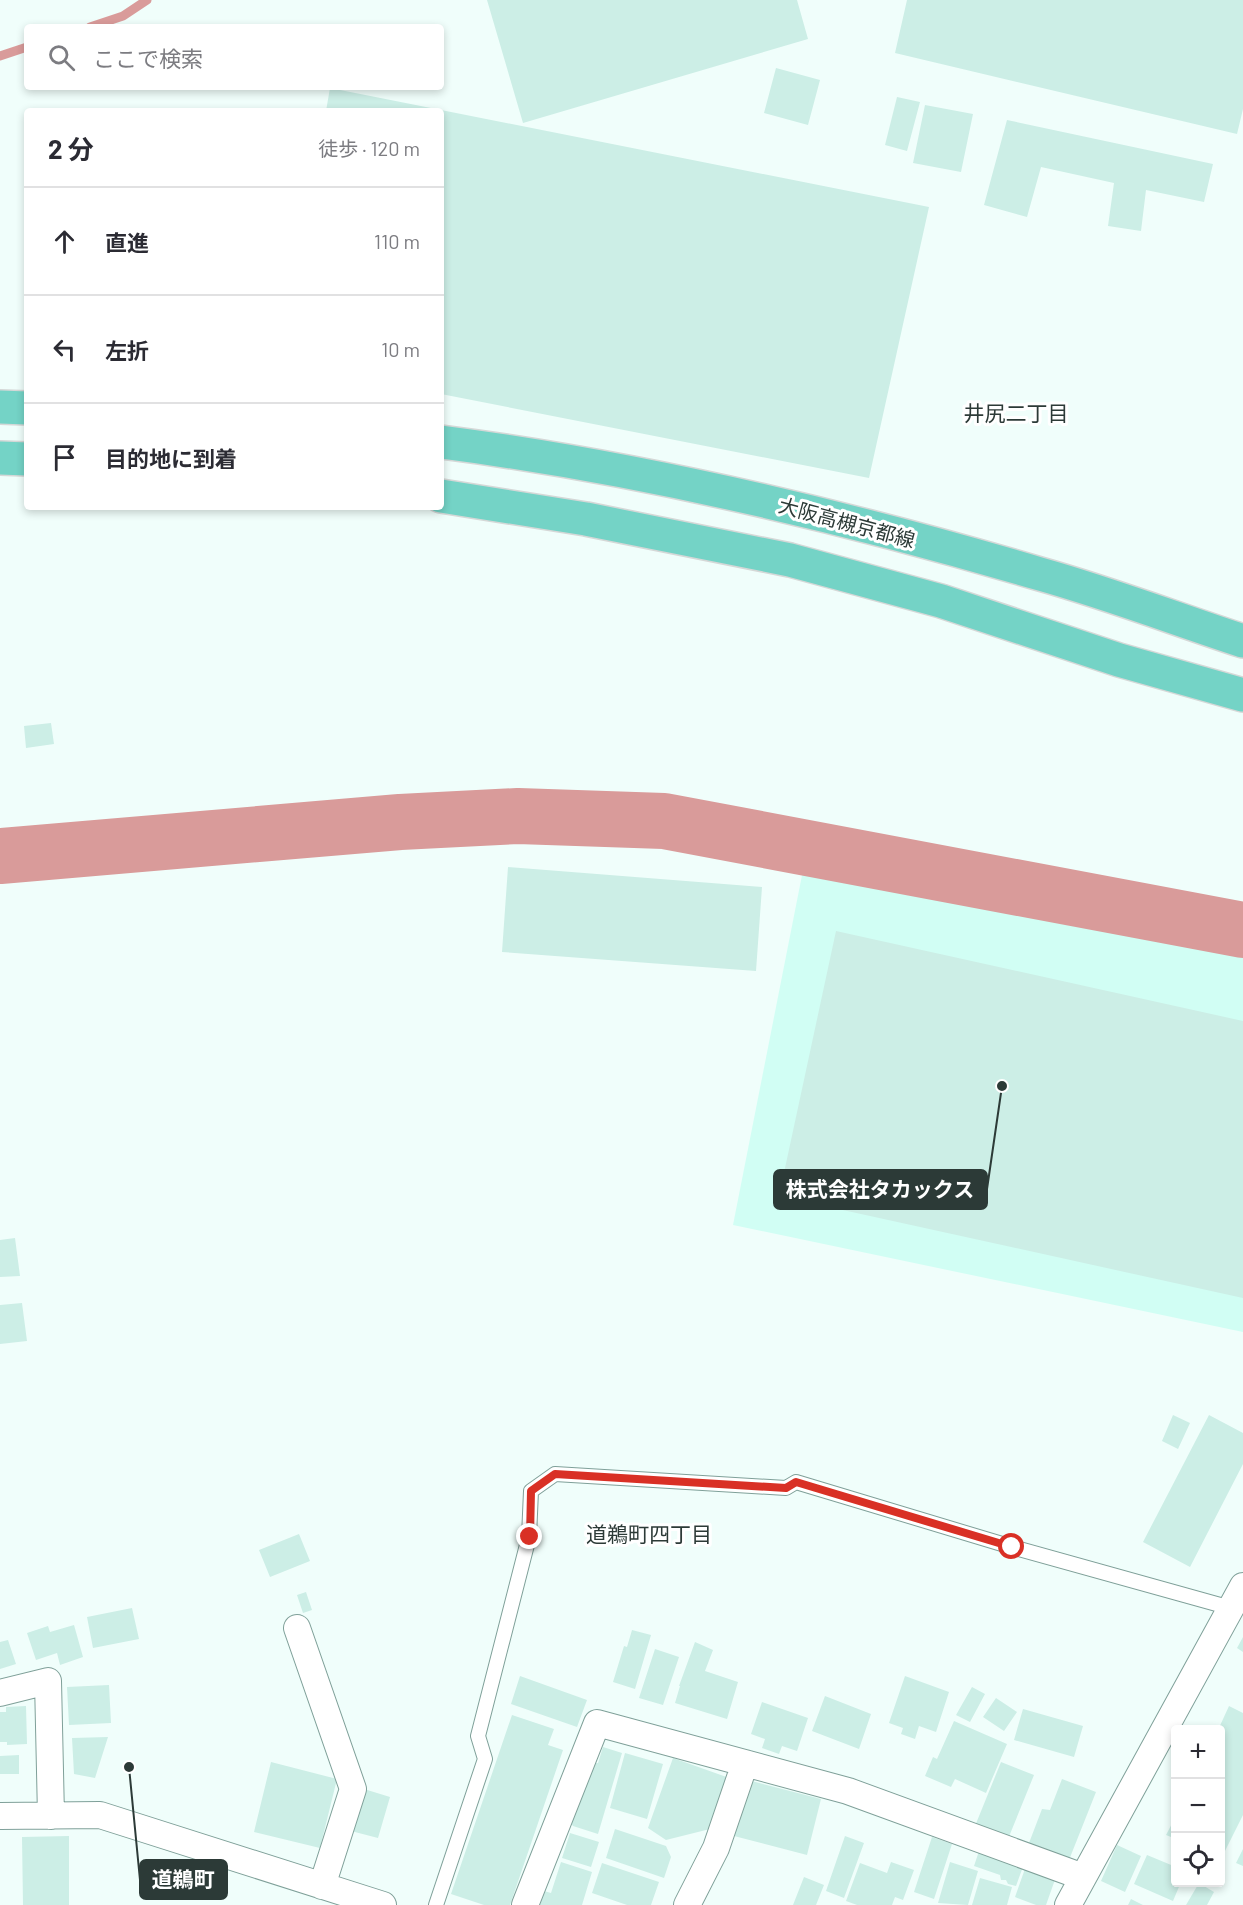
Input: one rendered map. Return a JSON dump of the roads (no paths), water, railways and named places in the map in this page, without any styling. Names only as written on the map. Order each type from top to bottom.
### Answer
[{"type":"main road","points":[[0,406],[24,408]]},
{"type":"main road","name":"大阪高槻京都線","points":[[444,442],[526,453],[775,502],[1042,574],[1243,641]]},
{"type":"main road","points":[[0,458],[24,459]]},
{"type":"main road","points":[[444,496],[586,519],[790,560],[941,601],[1119,660],[1243,695]]},
{"type":"street","points":[[1068,1905],[1237,1597]]},
{"type":"street","points":[[297,1628],[353,1789],[322,1886]]},
{"type":"street","points":[[0,1693],[48,1681],[51,1816]]},
{"type":"street","points":[[525,1905],[597,1723],[848,1791],[1083,1877]]},
{"type":"street","points":[[687,1905],[716,1848],[745,1763]]},
{"type":"street","points":[[0,1816],[100,1815],[384,1905]]},
{"type":"lane","points":[[436,1905],[485,1758],[478,1736],[530,1537],[531,1491],[555,1474],[786,1488],[796,1482],[1012,1547],[1237,1597]]},
{"type":"waterway","points":[[99,24],[123,16],[147,0]]},
{"type":"waterway","points":[[0,56],[24,48]]},
{"type":"waterway","points":[[0,835],[275,811],[531,794],[669,804],[1188,898],[1243,911]]},
{"type":"waterway","points":[[0,856],[400,822],[518,816],[664,821],[1243,930]]},
{"type":"place","name":"株式会社タカックス","points":[[1002,1086]]},
{"type":"place","name":"道鵜町","points":[[129,1767]]},
{"type":"district","name":"井尻二丁目","points":[[1016,412]]},
{"type":"district","name":"道鵜町四丁目","points":[[649,1533]]}]
